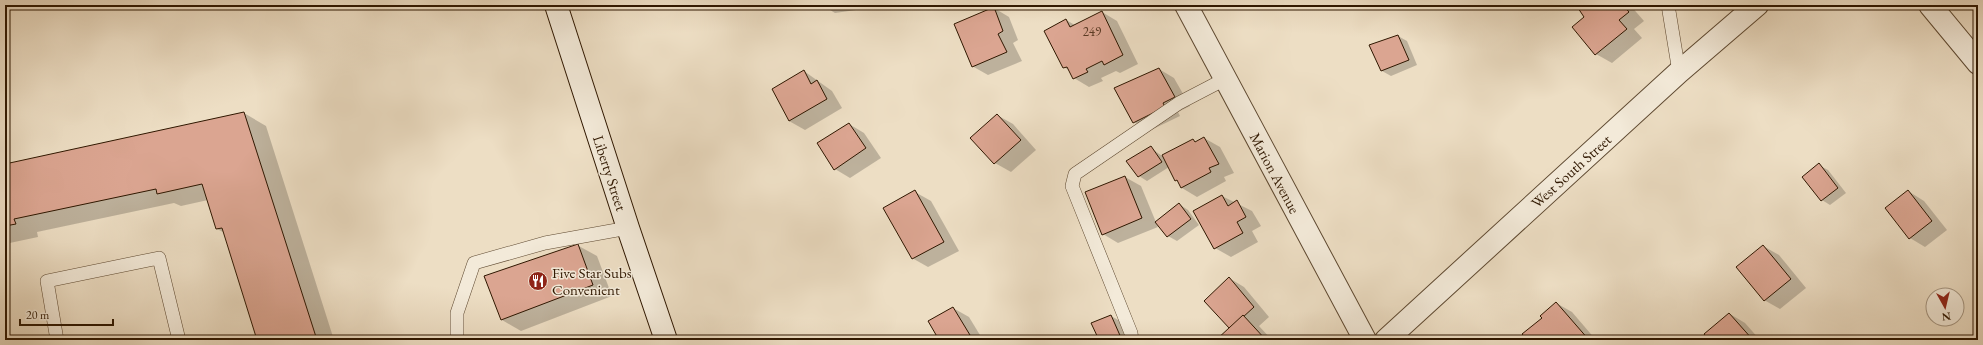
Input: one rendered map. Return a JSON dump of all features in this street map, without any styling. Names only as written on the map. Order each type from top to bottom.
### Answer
[{"type":"street","name":"Liberty Street","points":[[556,5],[666,340]]},
{"type":"street","name":"Marion Avenue","points":[[1186,5],[1365,340]]},
{"type":"street","name":"West South Street","points":[[1386,340],[1679,72],[1757,5]]},
{"type":"street","points":[[1930,5],[1978,63]]},
{"type":"lane","points":[[1668,5],[1679,72]]},
{"type":"lane","points":[[1132,340],[1131,333],[1072,186],[1075,174],[1179,103],[1226,79]]},
{"type":"lane","points":[[457,340],[457,312],[474,263],[545,242],[628,228]]},
{"type":"lane","points":[[57,340],[47,281],[159,258],[179,340]]},
{"type":"building","points":[[1576,5],[1623,5],[1629,12],[1619,20],[1627,29],[1595,55],[1572,27],[1584,17]]},
{"type":"building","points":[[994,7],[1003,31],[998,34],[1007,52],[972,67],[954,24]]},
{"type":"building","points":[[1102,11],[1123,55],[1104,65],[1102,61],[1086,69],[1088,72],[1073,79],[1067,67],[1063,68],[1044,31],[1066,19],[1070,27]]},
{"type":"building","points":[[1398,35],[1409,60],[1381,71],[1369,45]]},
{"type":"building","points":[[1159,68],[1175,97],[1163,103],[1165,107],[1133,123],[1114,88]]},
{"type":"building","points":[[804,70],[811,84],[817,80],[827,99],[789,121],[772,89]]},
{"type":"building","points":[[244,112],[317,340],[257,340],[222,228],[216,229],[202,184],[157,194],[156,189],[14,219],[16,224],[5,226],[5,164]]},
{"type":"building","points":[[997,114],[1021,140],[994,164],[970,138]]},
{"type":"building","points":[[849,123],[866,148],[834,170],[817,143]]},
{"type":"building","points":[[1204,137],[1219,164],[1209,168],[1211,172],[1181,188],[1177,180],[1175,181],[1162,155],[1193,139],[1195,142]]},
{"type":"building","points":[[1151,146],[1162,162],[1138,177],[1126,161]]},
{"type":"building","points":[[1819,163],[1838,188],[1821,201],[1802,177]]},
{"type":"building","points":[[1125,176],[1142,218],[1102,235],[1085,192]]},
{"type":"building","points":[[915,190],[944,242],[912,259],[883,208]]},
{"type":"building","points":[[1908,190],[1932,221],[1909,239],[1885,208]]},
{"type":"building","points":[[1222,195],[1228,206],[1237,200],[1246,217],[1237,222],[1243,233],[1214,249],[1193,211]]},
{"type":"building","points":[[1179,203],[1191,219],[1167,237],[1155,222]]},
{"type":"building","name":"Five Star Subs Convenient","points":[[578,244],[593,285],[501,320],[484,276]]},
{"type":"building","points":[[1763,245],[1791,279],[1764,301],[1736,267]]},
{"type":"building","points":[[1229,277],[1254,307],[1230,329],[1204,301]]},
{"type":"building","points":[[1556,302],[1589,340],[1527,340],[1522,334],[1542,318],[1540,316]]},
{"type":"building","points":[[953,307],[973,340],[939,340],[928,321]]},
{"type":"building","points":[[1729,313],[1753,340],[1708,340],[1704,334]]},
{"type":"building","points":[[1111,315],[1122,340],[1099,340],[1091,323]]},
{"type":"building","points":[[1243,315],[1266,340],[1216,340]]},
{"type":"place","name":"Five Star Subs Convenient","points":[[538,281]]}]
